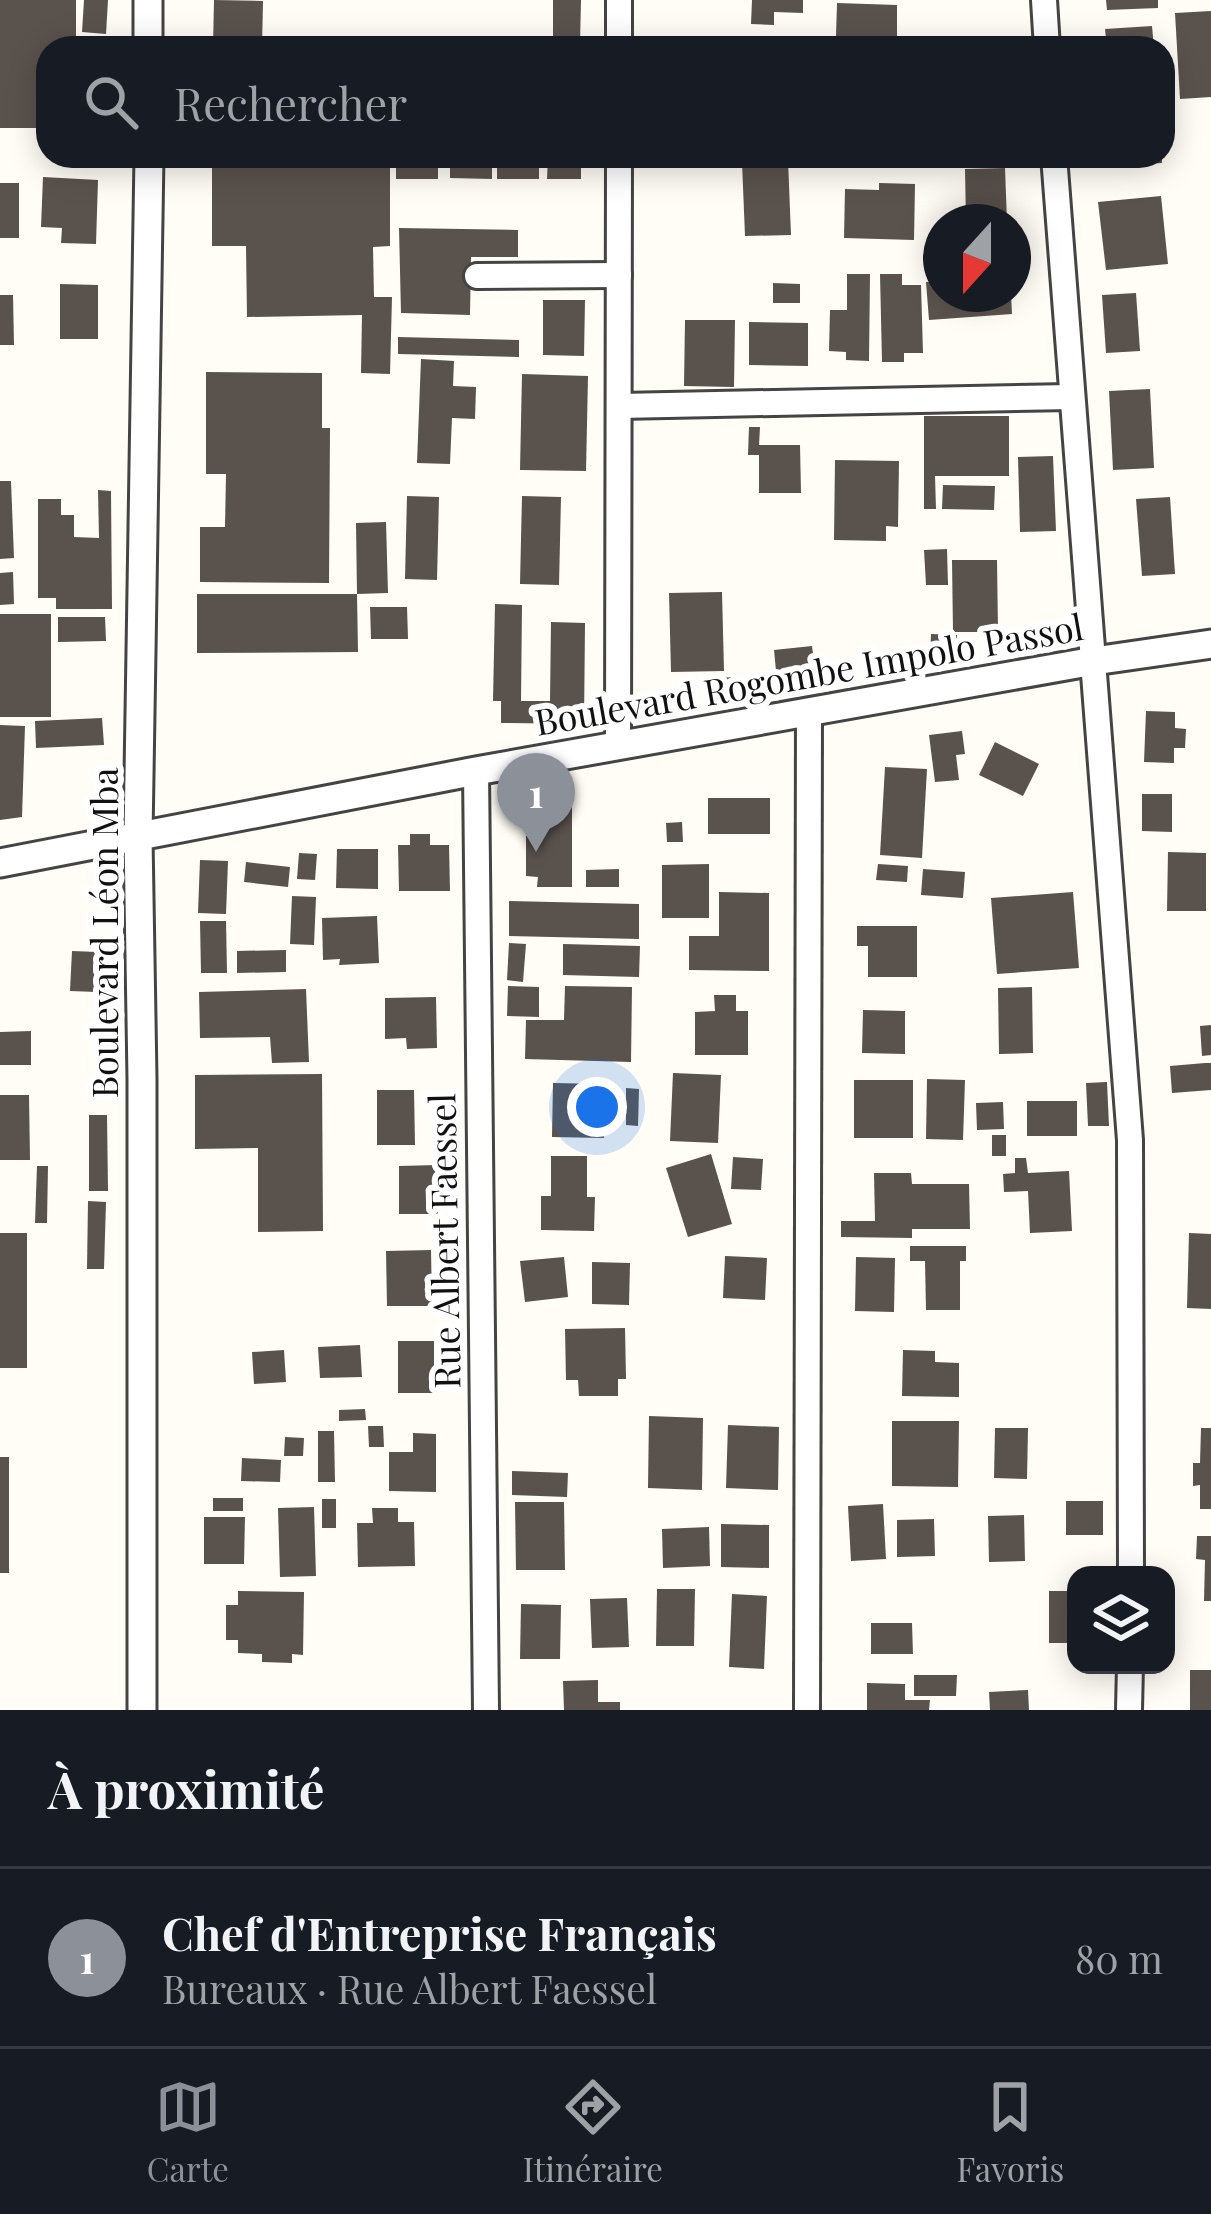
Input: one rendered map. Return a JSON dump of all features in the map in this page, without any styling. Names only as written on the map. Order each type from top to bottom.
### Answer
[{"type":"street","points":[[148,0],[148,36]]},
{"type":"street","points":[[619,0],[619,36]]},
{"type":"street","points":[[1044,0],[1046,36]]},
{"type":"street","name":"Boulevard Léon Mba","points":[[142,1710],[138,837],[149,168]]},
{"type":"street","points":[[618,746],[620,168]]},
{"type":"street","points":[[1055,168],[1130,1140],[1131,1566]]},
{"type":"street","points":[[477,276],[620,275]]},
{"type":"street","points":[[619,406],[1071,397]]},
{"type":"street","name":"Boulevard Rogombe Impolo Passol","points":[[0,863],[476,770],[1211,644]]},
{"type":"street","points":[[807,1710],[809,714]]},
{"type":"street","name":"Rue Albert Faessel","points":[[476,770],[486,1710]]},
{"type":"street","points":[[1129,1710],[1130,1674]]},
{"type":"building","points":[[0,0],[76,0],[76,36],[36,36],[36,128],[0,128]]},
{"type":"building","points":[[84,0],[108,0],[106,34],[82,32]]},
{"type":"building","points":[[214,0],[263,1],[262,36],[213,36]]},
{"type":"building","points":[[553,0],[581,0],[580,36],[553,36]]},
{"type":"building","points":[[752,0],[803,0],[803,13],[774,12],[774,25],[751,24]]},
{"type":"building","points":[[1106,0],[1158,0],[1158,8],[1107,10]]},
{"type":"building","points":[[837,3],[897,5],[897,36],[836,36]]},
{"type":"building","points":[[1211,11],[1211,97],[1180,99],[1175,13]]},
{"type":"building","points":[[1152,26],[1153,36],[1106,36],[1105,29]]},
{"type":"building","points":[[212,168],[390,168],[390,246],[373,247],[374,297],[392,297],[390,374],[361,373],[362,315],[247,317],[246,246],[212,246]]},
{"type":"building","points":[[396,168],[438,168],[438,179],[396,179]]},
{"type":"building","points":[[450,168],[492,168],[492,179],[450,178]]},
{"type":"building","points":[[497,168],[539,168],[539,179],[497,179]]},
{"type":"building","points":[[547,168],[581,168],[581,179],[547,179]]},
{"type":"building","points":[[742,168],[788,168],[791,235],[745,236]]},
{"type":"building","points":[[1005,168],[1006,204],[966,204],[965,169]]},
{"type":"building","points":[[43,177],[98,180],[96,244],[61,243],[62,228],[41,227]]},
{"type":"building","points":[[0,183],[19,183],[19,238],[0,238]]},
{"type":"building","points":[[879,183],[915,184],[914,240],[844,238],[845,189],[879,190]]},
{"type":"building","points":[[1161,196],[1168,264],[1106,270],[1098,202]]},
{"type":"building","points":[[399,228],[518,230],[518,257],[471,257],[470,315],[401,313]]},
{"type":"building","points":[[847,274],[870,274],[869,361],[846,360],[846,352],[829,351],[830,310],[847,310]]},
{"type":"building","points":[[880,274],[902,274],[902,285],[921,285],[923,353],[904,353],[904,362],[882,362]]},
{"type":"building","points":[[773,283],[800,284],[800,303],[773,303]]},
{"type":"building","points":[[60,284],[98,285],[98,339],[60,339]]},
{"type":"building","points":[[1136,293],[1140,351],[1106,353],[1102,295]]},
{"type":"building","points":[[0,295],[13,295],[14,345],[0,345]]},
{"type":"building","points":[[543,300],[585,300],[584,356],[543,355]]},
{"type":"building","points":[[928,312],[1012,312],[1012,314],[929,320]]},
{"type":"building","points":[[685,320],[735,320],[734,387],[684,386]]},
{"type":"building","points":[[749,322],[808,323],[808,366],[749,365]]},
{"type":"building","points":[[398,337],[519,340],[519,357],[398,354]]},
{"type":"building","points":[[421,359],[454,361],[453,386],[476,387],[475,419],[452,418],[450,464],[417,463]]},
{"type":"building","points":[[206,372],[322,373],[322,428],[330,428],[329,583],[200,582],[200,527],[225,527],[226,474],[206,474]]},
{"type":"building","points":[[522,374],[588,376],[586,471],[520,470]]},
{"type":"building","points":[[1150,389],[1154,468],[1113,470],[1109,391]]},
{"type":"building","points":[[924,416],[1009,416],[1009,476],[935,476],[936,509],[924,509]]},
{"type":"building","points":[[749,427],[760,427],[759,445],[800,445],[801,493],[759,493],[759,455],[748,455]]},
{"type":"building","points":[[1053,456],[1056,531],[1020,532],[1018,457]]},
{"type":"building","points":[[835,460],[899,461],[898,527],[886,526],[886,541],[834,540]]},
{"type":"building","points":[[0,481],[11,481],[14,558],[0,559]]},
{"type":"building","points":[[943,485],[995,486],[994,510],[942,509]]},
{"type":"building","points":[[98,490],[111,491],[112,609],[56,609],[56,598],[38,598],[38,499],[61,499],[61,515],[74,515],[74,537],[99,538]]},
{"type":"building","points":[[407,496],[439,497],[437,580],[405,579]]},
{"type":"building","points":[[522,496],[561,497],[559,585],[520,584]]},
{"type":"building","points":[[1170,497],[1175,574],[1142,576],[1136,499]]},
{"type":"building","points":[[386,522],[388,593],[357,594],[356,523]]},
{"type":"building","points":[[947,549],[948,585],[926,585],[924,550]]},
{"type":"building","points":[[952,560],[997,560],[998,632],[953,632]]},
{"type":"building","points":[[13,572],[14,604],[0,605],[0,573]]},
{"type":"building","points":[[722,592],[724,671],[671,672],[669,593]]},
{"type":"building","points":[[197,594],[357,594],[358,652],[197,653]]},
{"type":"building","points":[[495,604],[522,605],[521,701],[550,701],[551,622],[585,623],[584,724],[501,723],[501,701],[493,701]]},
{"type":"building","points":[[370,607],[407,607],[408,639],[371,639]]},
{"type":"building","points":[[0,614],[51,614],[51,717],[0,717]]},
{"type":"building","points":[[58,617],[105,617],[106,641],[58,642]]},
{"type":"building","points":[[931,634],[957,635],[956,660],[930,658]]},
{"type":"building","points":[[812,646],[816,676],[777,681],[774,650]]},
{"type":"building","points":[[733,677],[734,698],[710,700],[709,679]]},
{"type":"building","points":[[1146,711],[1175,712],[1175,728],[1186,729],[1185,748],[1174,748],[1174,763],[1144,762]]},
{"type":"building","points":[[102,718],[104,745],[36,748],[35,721]]},
{"type":"building","points":[[0,725],[25,726],[22,817],[0,820]]},
{"type":"building","points":[[962,731],[965,754],[956,755],[959,780],[935,782],[929,735]]},
{"type":"building","points":[[995,742],[1039,764],[1023,796],[979,775]]},
{"type":"building","points":[[885,767],[927,769],[922,858],[880,855]]},
{"type":"building","points":[[1142,794],[1172,794],[1172,832],[1142,831]]},
{"type":"building","points":[[708,798],[770,798],[770,834],[708,834]]},
{"type":"building","points":[[537,805],[572,805],[572,887],[537,887],[538,877],[526,876],[526,836],[537,836]]},
{"type":"building","points":[[682,822],[683,842],[667,842],[666,823]]},
{"type":"building","points":[[410,834],[430,834],[430,845],[449,845],[450,891],[399,891],[398,845],[410,845]]},
{"type":"building","points":[[337,849],[378,849],[378,889],[336,888]]},
{"type":"building","points":[[1168,852],[1206,853],[1206,911],[1167,911]]},
{"type":"building","points":[[299,853],[317,854],[315,880],[297,879]]},
{"type":"building","points":[[200,860],[228,861],[226,914],[198,913]]},
{"type":"building","points":[[246,862],[290,867],[288,887],[244,882]]},
{"type":"building","points":[[709,864],[709,918],[662,918],[662,865]]},
{"type":"building","points":[[878,864],[908,866],[907,882],[876,880]]},
{"type":"building","points":[[619,869],[619,887],[586,887],[586,870]]},
{"type":"building","points":[[923,869],[965,872],[963,898],[921,895]]},
{"type":"building","points":[[719,892],[769,893],[769,971],[689,970],[689,936],[719,936]]},
{"type":"building","points":[[1073,892],[1079,968],[997,974],[991,898]]},
{"type":"building","points":[[292,896],[316,897],[314,945],[290,944]]},
{"type":"building","points":[[509,901],[639,904],[639,939],[509,936]]},
{"type":"building","points":[[377,916],[379,963],[339,965],[340,959],[323,960],[322,918]]},
{"type":"building","points":[[200,921],[226,921],[227,973],[201,973]]},
{"type":"building","points":[[857,926],[917,926],[917,977],[868,977],[868,946],[857,946]]},
{"type":"building","points":[[509,943],[526,944],[523,982],[507,980]]},
{"type":"building","points":[[563,944],[640,946],[639,977],[563,975]]},
{"type":"building","points":[[286,950],[286,972],[237,973],[237,951]]},
{"type":"building","points":[[72,951],[98,952],[96,992],[70,991]]},
{"type":"building","points":[[508,986],[539,987],[539,1017],[507,1016]]},
{"type":"building","points":[[565,986],[632,987],[631,1062],[525,1059],[526,1020],[564,1020]]},
{"type":"building","points":[[1032,987],[1033,1053],[999,1054],[998,988]]},
{"type":"building","points":[[306,989],[309,1062],[272,1063],[270,1037],[200,1038],[199,992]]},
{"type":"building","points":[[714,995],[736,995],[736,1011],[748,1011],[748,1055],[695,1055],[695,1012],[715,1011]]},
{"type":"building","points":[[436,997],[437,1048],[407,1049],[406,1038],[385,1039],[385,998]]},
{"type":"building","points":[[863,1010],[905,1011],[905,1054],[862,1053]]},
{"type":"building","points":[[1211,1025],[1211,1055],[1202,1056],[1200,1026]]},
{"type":"building","points":[[31,1031],[31,1065],[0,1065],[0,1032]]},
{"type":"building","points":[[1211,1063],[1211,1090],[1172,1093],[1170,1066]]},
{"type":"building","points":[[673,1073],[721,1075],[718,1143],[670,1141]]},
{"type":"building","points":[[322,1074],[323,1231],[258,1232],[258,1148],[195,1149],[195,1075]]},
{"type":"building","points":[[927,1079],[965,1080],[963,1140],[926,1139]]},
{"type":"building","points":[[854,1080],[913,1080],[913,1138],[854,1138]]},
{"type":"building","points":[[1107,1082],[1109,1126],[1088,1126],[1086,1083]]},
{"type":"building","points":[[553,1083],[605,1084],[604,1138],[552,1137]]},
{"type":"building","points":[[626,1088],[639,1089],[638,1126],[626,1125]]},
{"type":"building","points":[[377,1090],[414,1090],[415,1145],[377,1145]]},
{"type":"building","points":[[0,1095],[29,1095],[30,1160],[0,1160]]},
{"type":"building","points":[[1027,1101],[1077,1101],[1077,1136],[1027,1136]]},
{"type":"building","points":[[1003,1102],[1004,1129],[977,1130],[976,1103]]},
{"type":"building","points":[[89,1115],[107,1115],[108,1191],[89,1191]]},
{"type":"building","points":[[992,1135],[1006,1135],[1006,1156],[992,1156]]},
{"type":"building","points":[[711,1154],[732,1224],[688,1237],[666,1168]]},
{"type":"building","points":[[551,1156],[587,1156],[587,1197],[595,1197],[594,1231],[541,1230],[541,1196],[551,1196]]},
{"type":"building","points":[[733,1157],[763,1159],[761,1190],[731,1189]]},
{"type":"building","points":[[1015,1158],[1026,1158],[1028,1173],[1069,1171],[1072,1231],[1030,1233],[1028,1191],[1004,1192],[1003,1174],[1015,1173]]},
{"type":"building","points":[[437,1165],[438,1214],[399,1214],[399,1166]]},
{"type":"building","points":[[37,1166],[48,1166],[47,1223],[35,1223]]},
{"type":"building","points":[[874,1173],[911,1173],[912,1184],[969,1184],[970,1229],[912,1229],[912,1238],[841,1237],[841,1221],[875,1221]]},
{"type":"building","points":[[88,1201],[106,1202],[104,1269],[87,1269]]},
{"type":"building","points":[[0,1233],[27,1233],[27,1368],[0,1368]]},
{"type":"building","points":[[1189,1233],[1211,1234],[1211,1309],[1187,1308]]},
{"type":"building","points":[[910,1246],[966,1246],[966,1261],[960,1261],[960,1310],[926,1310],[925,1261],[910,1261]]},
{"type":"building","points":[[431,1250],[432,1306],[387,1306],[386,1251]]},
{"type":"building","points":[[725,1256],[767,1258],[765,1300],[723,1298]]},
{"type":"building","points":[[564,1257],[568,1297],[525,1302],[520,1261]]},
{"type":"building","points":[[856,1257],[895,1258],[894,1312],[855,1311]]},
{"type":"building","points":[[592,1262],[630,1263],[629,1305],[592,1304]]},
{"type":"building","points":[[625,1328],[626,1379],[618,1379],[618,1396],[579,1396],[578,1380],[566,1380],[565,1329]]},
{"type":"building","points":[[398,1341],[434,1341],[434,1393],[398,1393]]},
{"type":"building","points":[[360,1345],[362,1377],[320,1378],[318,1347]]},
{"type":"building","points":[[284,1350],[286,1382],[254,1384],[252,1352]]},
{"type":"building","points":[[903,1350],[935,1351],[935,1362],[959,1363],[959,1397],[902,1396]]},
{"type":"building","points":[[365,1409],[366,1420],[339,1421],[339,1410]]},
{"type":"building","points":[[649,1416],[703,1418],[702,1490],[648,1488]]},
{"type":"building","points":[[892,1421],[959,1421],[958,1487],[892,1486]]},
{"type":"building","points":[[728,1425],[779,1427],[778,1490],[726,1488]]},
{"type":"building","points":[[368,1426],[383,1426],[384,1447],[369,1447]]},
{"type":"building","points":[[995,1428],[1028,1428],[1027,1479],[994,1478]]},
{"type":"building","points":[[1201,1428],[1211,1428],[1211,1509],[1200,1509],[1200,1485],[1193,1486],[1193,1463],[1200,1463]]},
{"type":"building","points":[[318,1431],[334,1431],[335,1482],[318,1482]]},
{"type":"building","points":[[413,1433],[436,1434],[436,1492],[389,1491],[389,1452],[413,1452]]},
{"type":"building","points":[[285,1437],[304,1438],[303,1456],[284,1456]]},
{"type":"building","points":[[0,1457],[9,1457],[9,1573],[0,1573]]},
{"type":"building","points":[[242,1458],[281,1460],[280,1482],[241,1481]]},
{"type":"building","points":[[512,1471],[568,1473],[567,1497],[512,1495]]},
{"type":"building","points":[[213,1498],[243,1498],[243,1511],[213,1511]]},
{"type":"building","points":[[322,1499],[336,1499],[336,1528],[322,1528]]},
{"type":"building","points":[[1066,1501],[1103,1501],[1103,1535],[1066,1535]]},
{"type":"building","points":[[515,1502],[564,1502],[565,1570],[516,1570]]},
{"type":"building","points":[[883,1504],[886,1559],[851,1561],[848,1506]]},
{"type":"building","points":[[314,1507],[316,1576],[280,1577],[278,1508]]},
{"type":"building","points":[[372,1508],[398,1508],[398,1522],[414,1522],[415,1566],[358,1567],[357,1523],[373,1523]]},
{"type":"building","points":[[1024,1515],[1025,1561],[989,1562],[988,1516]]},
{"type":"building","points":[[204,1517],[245,1517],[244,1564],[204,1564]]},
{"type":"building","points":[[934,1519],[935,1556],[897,1557],[897,1520]]},
{"type":"building","points":[[721,1524],[769,1525],[769,1568],[721,1567]]},
{"type":"building","points":[[709,1527],[710,1566],[663,1568],[662,1529]]},
{"type":"building","points":[[1197,1536],[1211,1536],[1211,1601],[1204,1601],[1205,1560],[1196,1559]]},
{"type":"building","points":[[657,1589],[695,1589],[694,1646],[656,1646]]},
{"type":"building","points":[[238,1591],[304,1592],[303,1655],[292,1654],[292,1663],[262,1662],[262,1654],[238,1653],[238,1640],[226,1640],[226,1605],[238,1605]]},
{"type":"building","points":[[1049,1591],[1067,1591],[1067,1643],[1049,1643]]},
{"type":"building","points":[[732,1594],[767,1596],[764,1669],[729,1667]]},
{"type":"building","points":[[627,1598],[629,1647],[592,1648],[590,1599]]},
{"type":"building","points":[[521,1604],[561,1605],[560,1659],[520,1659]]},
{"type":"building","points":[[871,1623],[912,1623],[913,1654],[871,1654]]},
{"type":"building","points":[[1190,1670],[1211,1670],[1211,1710],[1190,1710]]},
{"type":"building","points":[[914,1675],[957,1675],[956,1696],[914,1696]]},
{"type":"building","points":[[598,1680],[598,1702],[620,1702],[620,1710],[564,1710],[563,1681]]},
{"type":"building","points":[[867,1683],[905,1684],[905,1700],[930,1700],[929,1710],[867,1710]]},
{"type":"building","points":[[1028,1690],[1029,1710],[990,1710],[989,1692]]},
{"type":"place","name":"Chef d'Entreprise Français","points":[[536,852]]}]
